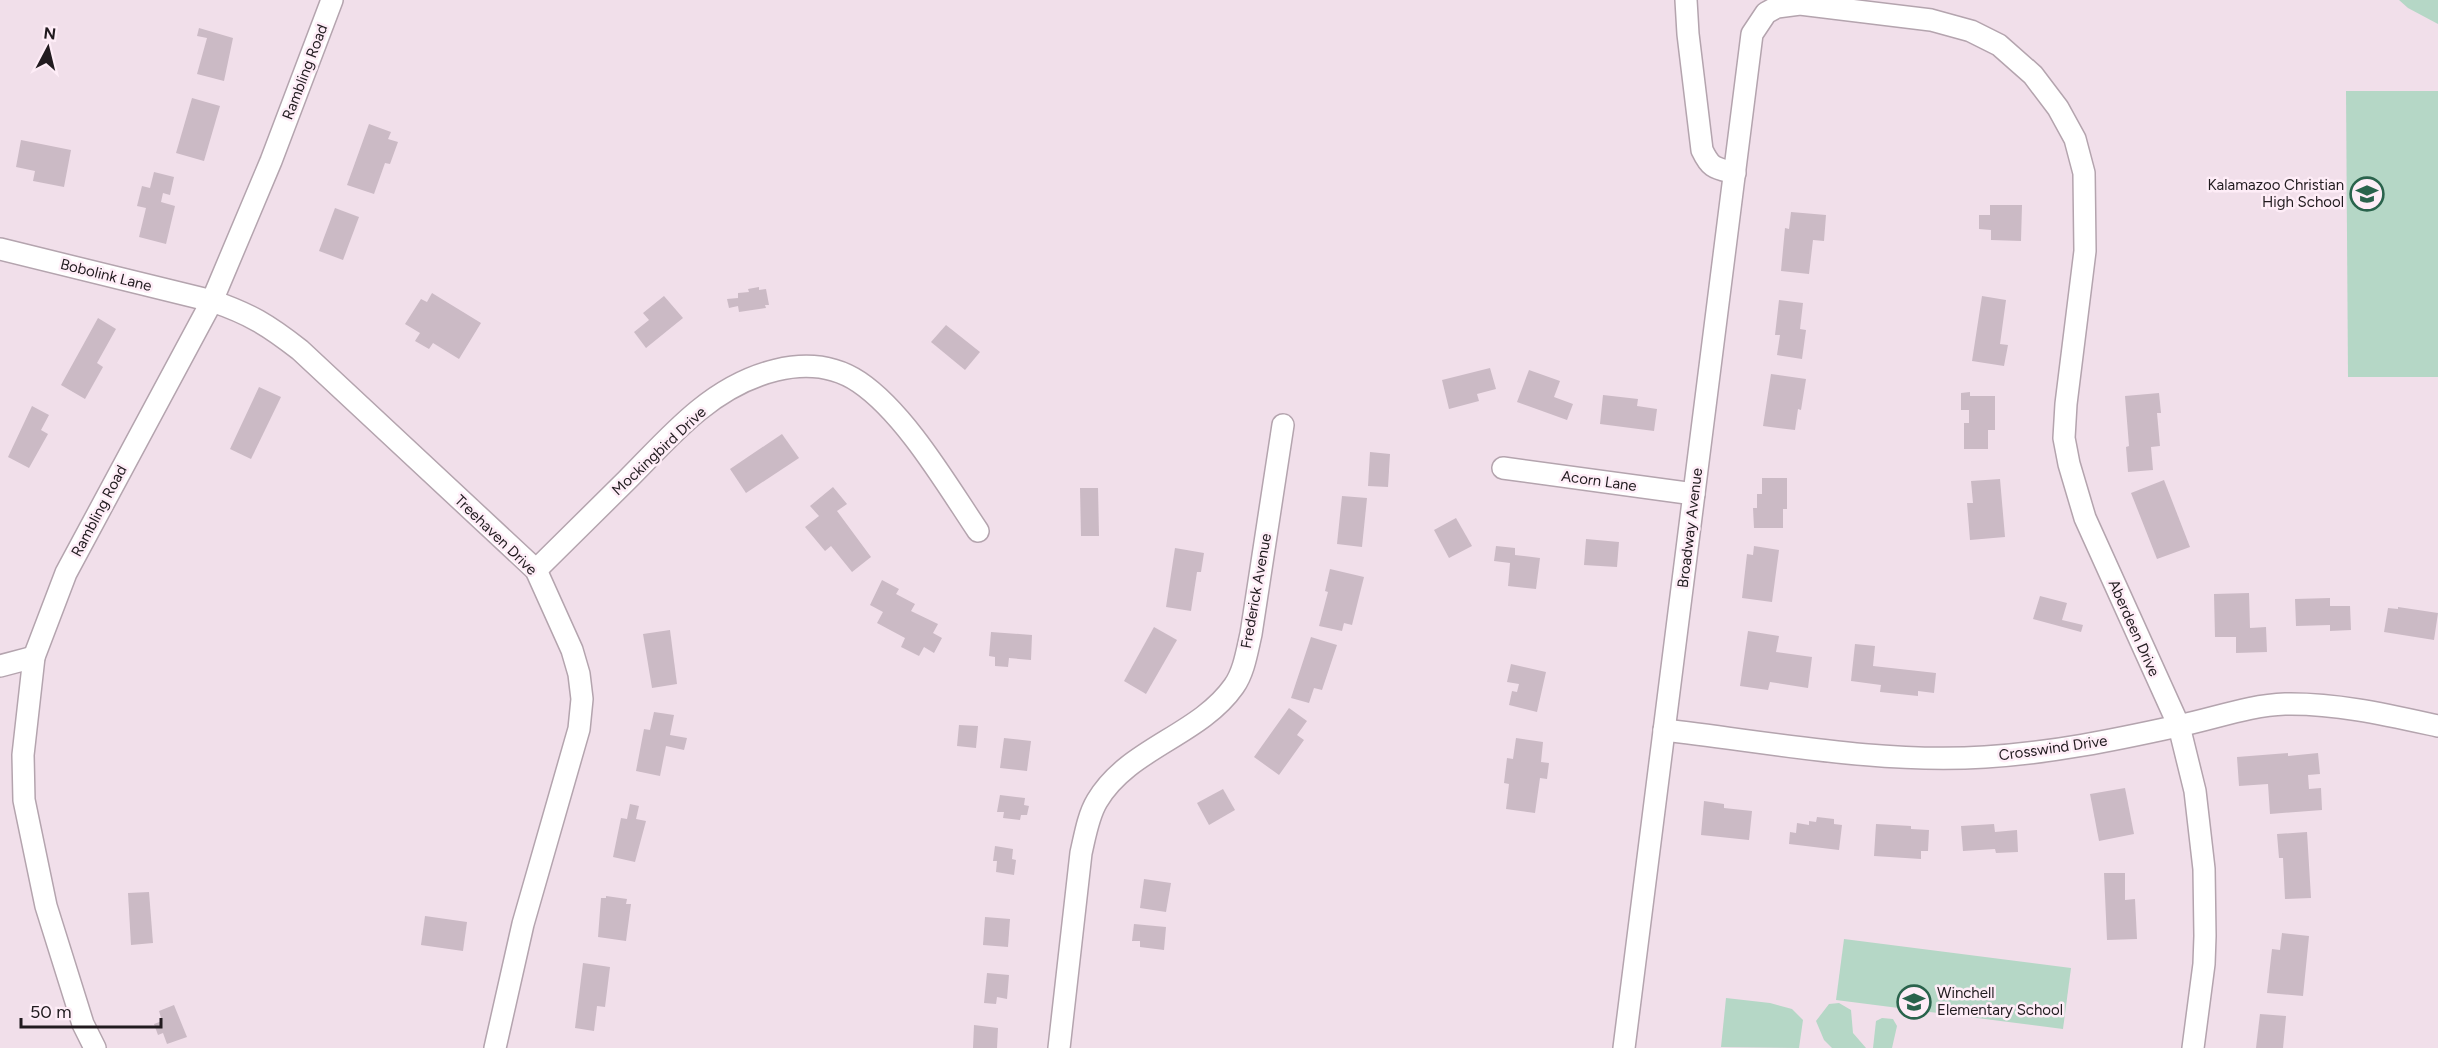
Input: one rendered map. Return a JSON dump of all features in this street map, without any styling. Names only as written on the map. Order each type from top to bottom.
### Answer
[{"type":"street","name":"Rambling Road","points":[[95,1048],[83,1024],[46,906],[24,800],[22,755],[34,657],[66,573],[212,301],[271,161],[332,0]]},
{"type":"street","points":[[1686,0],[1702,150],[1708,164],[1735,173]]},
{"type":"street","name":"Aberdeen Drive","points":[[1766,13],[1777,7],[1800,4],[1931,20],[1971,31],[1999,45],[2033,75],[2058,108],[2075,139],[2084,173],[2086,209],[2084,262],[2066,404],[2064,438],[2085,518],[2179,726],[2195,791],[2204,869],[2204,964],[2193,1048]]},
{"type":"street","name":"Broadway Avenue","points":[[1624,1048],[1752,34],[1766,13]]},
{"type":"street","name":"Bobolink Lane","points":[[0,249],[212,301]]},
{"type":"street","name":"Treehaven Drive","points":[[212,301],[240,311],[268,325],[300,350],[536,570],[572,650],[579,674],[582,699],[579,729],[523,924],[495,1048]]},
{"type":"street","name":"Mockingbird Drive","points":[[536,570],[700,409],[749,381],[772,371],[801,365],[830,369],[848,375],[875,395],[912,435],[978,531]]},
{"type":"street","name":"Frederick Avenue","points":[[1059,1048],[1081,853],[1087,826],[1097,801],[1110,784],[1134,762],[1205,716],[1234,686],[1242,668],[1251,634],[1283,425]]},
{"type":"street","name":"Acorn Lane","points":[[1503,468],[1694,494]]},
{"type":"street","points":[[0,666],[34,657]]},
{"type":"street","name":"Crosswind Drive","points":[[1664,730],[1851,753],[1916,758],[1983,758],[2074,748],[2283,704],[2326,705],[2378,712],[2438,726]]},
{"type":"green space","points":[[2399,0],[2438,0],[2438,24],[2408,8]]},
{"type":"green space","points":[[2346,91],[2438,91],[2438,377],[2348,377]]},
{"type":"green space","points":[[1844,939],[2071,968],[2063,1029],[1836,1000]]},
{"type":"green space","points":[[1726,998],[1770,1003],[1792,1009],[1803,1020],[1799,1048],[1721,1047]]},
{"type":"green space","points":[[1839,1003],[1851,1010],[1853,1033],[1866,1048],[1832,1048],[1824,1040],[1816,1021],[1829,1004]]},
{"type":"green space","points":[[1882,1018],[1893,1019],[1897,1026],[1892,1048],[1873,1048],[1876,1021]]},
{"type":"building","points":[[199,28],[233,38],[224,81],[197,74],[207,38],[197,36]]},
{"type":"building","points":[[192,98],[220,106],[204,161],[176,153]]},
{"type":"building","points":[[369,124],[391,132],[388,139],[398,142],[390,164],[385,163],[374,194],[347,185]]},
{"type":"building","points":[[21,140],[71,150],[64,187],[33,181],[35,171],[16,167]]},
{"type":"building","points":[[154,172],[174,177],[170,195],[163,193],[161,202],[175,206],[166,244],[139,237],[146,208],[137,206],[142,186],[150,188]]},
{"type":"building","points":[[1990,205],[2022,205],[2021,241],[1991,240],[1991,230],[1979,229],[1979,215],[1990,215]]},
{"type":"building","points":[[335,208],[359,217],[343,260],[319,251]]},
{"type":"building","points":[[1791,212],[1826,215],[1824,241],[1813,240],[1809,274],[1781,271],[1785,228],[1789,229]]},
{"type":"building","points":[[759,287],[759,290],[766,289],[769,305],[765,305],[766,308],[739,312],[738,306],[729,308],[727,299],[738,298],[738,293],[749,292],[748,289]]},
{"type":"building","points":[[432,293],[481,323],[459,359],[433,343],[429,349],[415,341],[420,333],[405,324],[421,299],[427,302]]},
{"type":"building","points":[[664,296],[683,318],[646,348],[634,332],[649,320],[643,313]]},
{"type":"building","points":[[1982,296],[2006,300],[2000,344],[2008,345],[2004,366],[1972,361]]},
{"type":"building","points":[[1779,300],[1803,303],[1800,329],[1806,330],[1802,359],[1777,355],[1780,335],[1775,335]]},
{"type":"building","points":[[98,318],[116,329],[97,363],[103,367],[85,399],[61,385]]},
{"type":"building","points":[[946,325],[980,352],[965,370],[931,342]]},
{"type":"building","points":[[1490,368],[1496,389],[1477,394],[1479,401],[1449,409],[1442,380]]},
{"type":"building","points":[[1529,370],[1560,381],[1554,397],[1573,404],[1567,420],[1517,402]]},
{"type":"building","points":[[1771,374],[1806,379],[1795,430],[1763,426]]},
{"type":"building","points":[[259,387],[281,397],[251,459],[230,449]]},
{"type":"building","points":[[1970,392],[1970,396],[1995,396],[1995,430],[1988,430],[1988,449],[1964,449],[1964,423],[1969,423],[1969,410],[1961,410],[1961,393]]},
{"type":"building","points":[[2159,393],[2161,413],[2157,413],[2160,446],[2151,447],[2153,470],[2128,472],[2126,447],[2129,446],[2125,396]]},
{"type":"building","points":[[1603,395],[1638,399],[1637,406],[1657,409],[1654,431],[1600,424]]},
{"type":"building","points":[[32,406],[49,415],[41,430],[48,434],[29,468],[8,457]]},
{"type":"building","points":[[782,434],[799,458],[746,493],[730,469]]},
{"type":"building","points":[[1370,452],[1390,454],[1388,487],[1368,486]]},
{"type":"building","points":[[1762,478],[1787,478],[1787,509],[1783,509],[1783,528],[1754,528],[1753,508],[1757,508],[1757,494],[1762,494]]},
{"type":"building","points":[[2000,479],[2005,537],[1970,540],[1967,503],[1973,503],[1971,481]]},
{"type":"building","points":[[2164,480],[2190,547],[2157,559],[2131,493]]},
{"type":"building","points":[[833,487],[847,504],[837,511],[871,557],[852,572],[831,546],[825,551],[805,527],[819,516],[810,506]]},
{"type":"building","points":[[1080,488],[1098,488],[1099,536],[1081,536]]},
{"type":"building","points":[[1342,496],[1367,498],[1362,547],[1337,544]]},
{"type":"building","points":[[1456,518],[1472,546],[1449,558],[1434,530]]},
{"type":"building","points":[[1586,539],[1619,542],[1617,567],[1584,565]]},
{"type":"building","points":[[1496,546],[1515,548],[1515,555],[1540,558],[1536,589],[1508,586],[1510,563],[1494,561]]},
{"type":"building","points":[[1754,546],[1779,550],[1772,602],[1742,598],[1747,554],[1753,555]]},
{"type":"building","points":[[1175,548],[1204,553],[1201,572],[1197,572],[1191,611],[1166,607]]},
{"type":"building","points":[[1330,569],[1364,577],[1352,625],[1344,623],[1342,631],[1319,626],[1328,592],[1325,591]]},
{"type":"building","points":[[882,580],[899,589],[896,594],[915,604],[911,611],[938,624],[933,633],[942,638],[934,653],[924,647],[919,656],[901,647],[905,638],[877,623],[883,612],[870,605]]},
{"type":"building","points":[[2249,593],[2250,628],[2266,627],[2267,652],[2236,653],[2236,637],[2215,637],[2214,594]]},
{"type":"building","points":[[2040,596],[2067,603],[2062,620],[2083,625],[2081,632],[2033,619]]},
{"type":"building","points":[[2330,598],[2330,606],[2350,606],[2351,630],[2330,631],[2330,625],[2296,626],[2295,599]]},
{"type":"building","points":[[2398,607],[2438,613],[2434,640],[2384,632],[2388,608],[2398,609]]},
{"type":"building","points":[[1154,627],[1177,640],[1146,694],[1124,681]]},
{"type":"building","points":[[670,630],[677,684],[652,688],[643,634]]},
{"type":"building","points":[[1748,631],[1779,636],[1776,652],[1812,657],[1808,688],[1770,682],[1768,690],[1740,686]]},
{"type":"building","points":[[991,632],[1032,635],[1031,660],[1009,658],[1008,667],[995,666],[995,657],[989,656]]},
{"type":"building","points":[[1311,637],[1337,645],[1322,690],[1314,688],[1309,703],[1291,698]]},
{"type":"building","points":[[1855,644],[1875,646],[1873,666],[1936,673],[1934,693],[1918,691],[1918,696],[1880,692],[1881,685],[1851,681]]},
{"type":"building","points":[[1511,664],[1546,672],[1537,712],[1509,705],[1512,691],[1517,692],[1519,684],[1507,682]]},
{"type":"building","points":[[1289,708],[1307,721],[1297,735],[1304,740],[1279,775],[1254,757]]},
{"type":"building","points":[[654,712],[674,715],[670,735],[687,738],[684,750],[666,746],[660,776],[636,771],[644,729],[650,730]]},
{"type":"building","points":[[959,725],[978,726],[976,748],[957,746]]},
{"type":"building","points":[[1004,738],[1031,741],[1027,771],[1000,768]]},
{"type":"building","points":[[1516,738],[1543,742],[1541,762],[1549,763],[1547,779],[1540,778],[1535,813],[1506,809],[1509,784],[1504,783],[1507,758],[1513,759]]},
{"type":"building","points":[[2288,753],[2288,756],[2318,753],[2320,774],[2308,775],[2309,789],[2321,788],[2322,810],[2270,814],[2268,784],[2239,786],[2237,757]]},
{"type":"building","points":[[2125,788],[2134,834],[2099,841],[2090,794]]},
{"type":"building","points":[[1223,789],[1235,810],[1209,825],[1197,803]]},
{"type":"building","points":[[1000,795],[1025,798],[1024,805],[1029,806],[1027,815],[1021,815],[1020,820],[1003,818],[1004,812],[997,812]]},
{"type":"building","points":[[1704,801],[1724,804],[1724,808],[1752,811],[1749,840],[1701,835]]},
{"type":"building","points":[[630,804],[639,806],[636,819],[646,821],[635,862],[613,857],[621,818],[627,819]]},
{"type":"building","points":[[1817,817],[1834,819],[1834,824],[1842,825],[1839,850],[1789,844],[1790,832],[1796,833],[1797,823],[1809,825],[1809,821],[1816,822]]},
{"type":"building","points":[[1876,824],[1911,826],[1911,829],[1929,830],[1928,851],[1921,851],[1921,859],[1874,856]]},
{"type":"building","points":[[1994,824],[1995,832],[2017,830],[2018,852],[1996,853],[1995,849],[1963,851],[1961,826]]},
{"type":"building","points":[[2307,832],[2311,898],[2285,899],[2283,858],[2279,858],[2277,834]]},
{"type":"building","points":[[995,846],[1013,849],[1012,859],[1016,860],[1014,875],[996,872],[997,861],[993,861]]},
{"type":"building","points":[[2104,873],[2125,873],[2125,900],[2135,899],[2137,939],[2107,940]]},
{"type":"building","points":[[1144,879],[1171,883],[1166,912],[1140,908]]},
{"type":"building","points":[[149,892],[153,943],[131,945],[128,893]]},
{"type":"building","points":[[606,896],[627,899],[626,904],[631,904],[626,941],[598,937],[601,898],[606,898]]},
{"type":"building","points":[[425,916],[467,922],[463,951],[421,945]]},
{"type":"building","points":[[985,917],[1010,919],[1008,947],[983,945]]},
{"type":"building","points":[[1134,924],[1166,927],[1164,950],[1140,947],[1140,941],[1132,941]]},
{"type":"building","points":[[2282,933],[2309,936],[2303,996],[2267,993],[2272,949],[2280,950]]},
{"type":"building","points":[[583,963],[610,967],[605,1007],[597,1006],[594,1031],[575,1028]]},
{"type":"building","points":[[987,973],[1009,975],[1007,999],[997,997],[996,1004],[984,1003]]},
{"type":"building","points":[[174,1005],[187,1037],[167,1044],[163,1033],[158,1035],[154,1024],[162,1021],[159,1011]]},
{"type":"building","points":[[2260,1014],[2286,1016],[2283,1048],[2256,1048]]},
{"type":"building","points":[[974,1025],[998,1028],[997,1048],[973,1048]]},
{"type":"place","name":"Kalamazoo Christian High School","points":[[2367,194]]},
{"type":"place","name":"Winchell Elementary School","points":[[1914,1002]]}]
